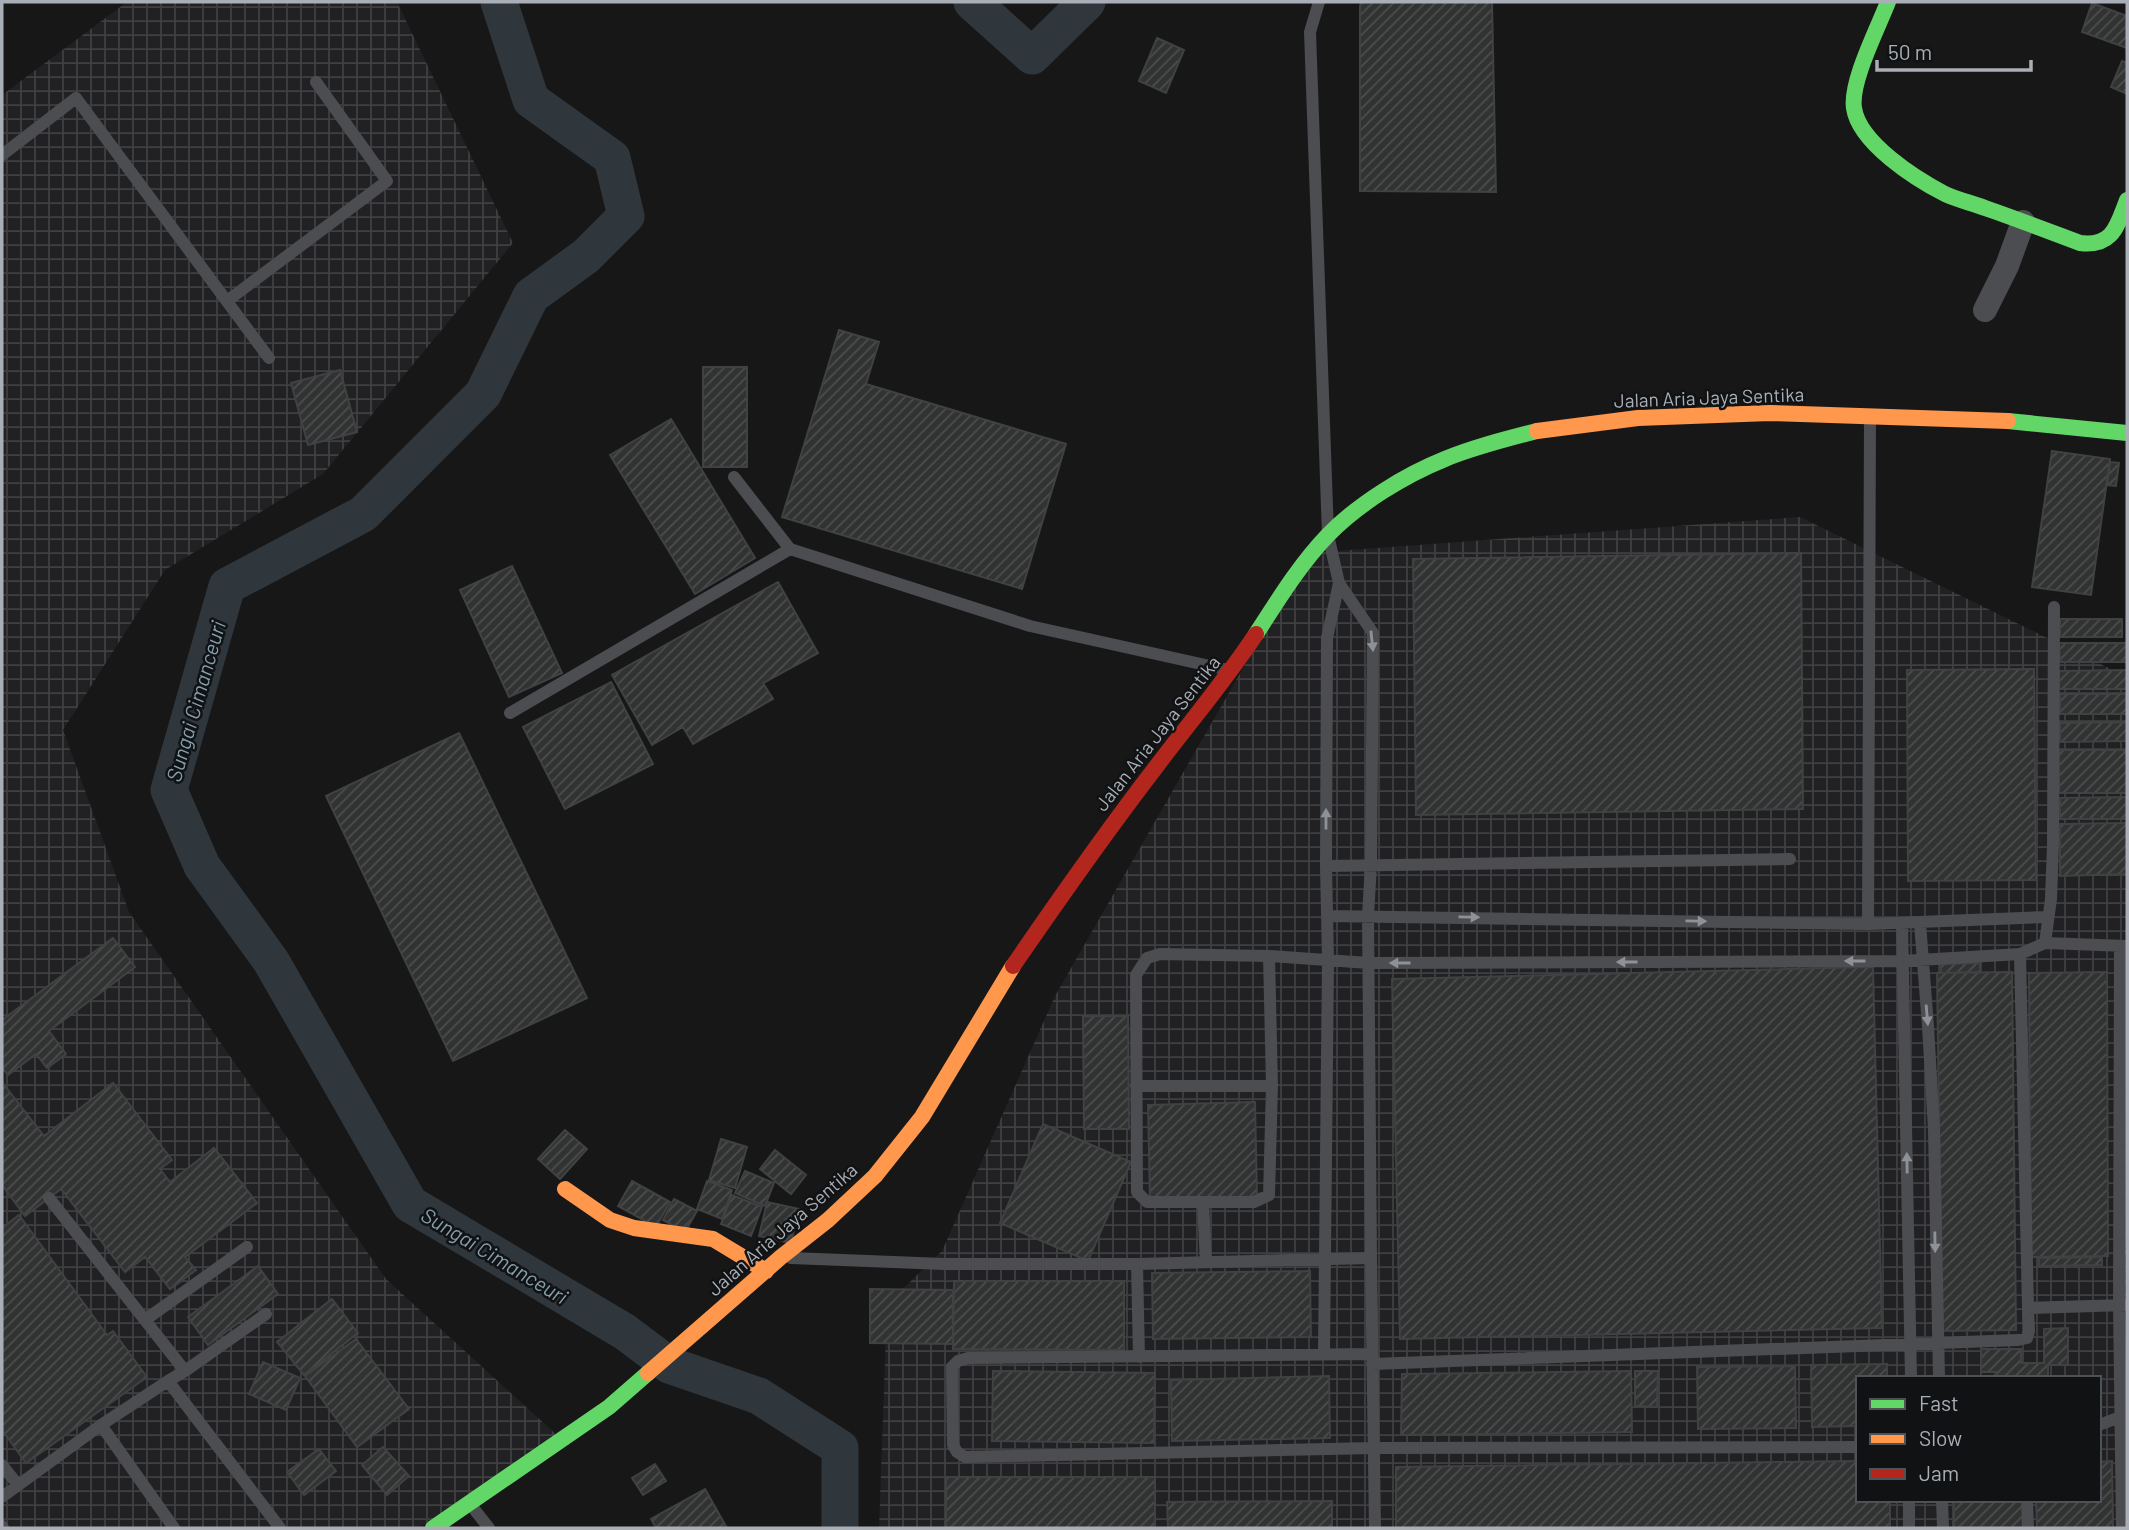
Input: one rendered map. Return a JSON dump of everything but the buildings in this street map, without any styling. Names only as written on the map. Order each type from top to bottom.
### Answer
[{"type":"street","points":[[1888,2],[1855,93],[1854,107],[1867,135],[1892,158],[1942,192],[2093,246],[2105,242],[2116,226],[2127,200]]},
{"type":"street","points":[[1985,310],[2007,266],[2023,222]]},
{"type":"street","name":"Jalan Aria Jaya Sentika","points":[[433,1528],[609,1407],[828,1220],[875,1176],[922,1117],[986,1005],[1089,856],[1232,671],[1291,580],[1328,535],[1355,511],[1396,484],[1444,459],[1545,429],[1651,417],[1770,413],[1994,419],[2127,433]]},
{"type":"street","points":[[565,1189],[610,1220],[634,1228],[713,1239],[766,1271]]},
{"type":"lane","points":[[1319,2],[1310,32],[1328,535],[1339,583],[1373,633],[1371,865],[1368,915],[1375,1528]]},
{"type":"lane","points":[[227,301],[387,181],[316,82]]},
{"type":"lane","points":[[2,155],[76,98],[270,358]]},
{"type":"lane","points":[[1868,924],[1870,417]]},
{"type":"lane","points":[[734,477],[790,549],[1030,626],[1232,671]]},
{"type":"lane","points":[[510,713],[790,549]]},
{"type":"lane","points":[[1324,1354],[1328,961],[1326,638],[1339,583]]},
{"type":"lane","points":[[2045,943],[2051,899],[2053,844],[2054,607]]},
{"type":"lane","points":[[1326,866],[1790,859]]},
{"type":"lane","points":[[1327,916],[1868,924],[2048,917]]},
{"type":"lane","points":[[1902,923],[1911,1376]]},
{"type":"lane","points":[[1920,923],[1934,1130],[1939,1376]]},
{"type":"lane","points":[[1269,956],[1272,1086],[1269,1195],[1254,1202],[1147,1202],[1137,1192],[1136,975],[1147,958],[1160,954],[1269,956],[1370,963],[1902,961],[2020,954],[2045,943],[2124,946],[2120,1416],[2122,1528]]},
{"type":"lane","points":[[1856,1447],[1373,1448],[965,1457],[957,1452],[953,1445],[952,1367],[958,1361],[968,1358],[1324,1354],[1372,1359],[1937,1343],[2027,1338],[2029,1331],[2020,954]]},
{"type":"lane","points":[[1136,1086],[1272,1086]]},
{"type":"lane","points":[[49,1198],[185,1371]]},
{"type":"lane","points":[[1203,1203],[1206,1262]]},
{"type":"lane","points":[[145,1320],[247,1247]]},
{"type":"lane","points":[[781,1258],[944,1264],[1137,1264],[1371,1258]]},
{"type":"lane","points":[[1137,1264],[1139,1357]]},
{"type":"lane","points":[[2028,1308],[2123,1305]]},
{"type":"lane","points":[[2,1497],[101,1425],[266,1314]]},
{"type":"lane","points":[[168,1381],[280,1528]]},
{"type":"lane","points":[[2101,1424],[2120,1416]]},
{"type":"lane","points":[[101,1425],[174,1528]]},
{"type":"lane","points":[[2,1465],[18,1485]]},
{"type":"lane","points":[[1909,1502],[1909,1528]]},
{"type":"lane","points":[[1942,1502],[1943,1528]]},
{"type":"lane","points":[[2027,1502],[2028,1528]]},
{"type":"lane","points":[[470,1504],[489,1528]]},
{"type":"shaded area","points":[[127,2],[397,2],[513,243],[323,474],[165,570],[63,730],[129,912],[386,1279],[559,1437],[419,1528],[2,1528],[2,95]]},
{"type":"shaded area","points":[[1800,517],[2127,677],[2127,1528],[879,1528],[887,1304],[942,1251],[1055,996],[1309,553]]},
{"type":"waterway","name":"Sungai Cimanceuri","points":[[499,2],[531,100],[612,158],[626,216],[586,256],[531,296],[483,394],[363,514],[227,586],[169,790],[202,866],[271,961],[410,1204],[625,1332],[669,1365],[759,1396],[840,1448],[840,1528]]},
{"type":"waterway","name":"Sungai Cimanceuri","points":[[972,2],[1032,56],[1087,2]]},
{"type":"traffic: fast","points":[[1888,2],[1860,70],[1854,108],[1866,134],[1890,159],[1945,194],[2080,243],[2100,242],[2107,238],[2116,226],[2127,200]]},
{"type":"traffic: fast","points":[[2008,421],[2127,433]]},
{"type":"traffic: fast","points":[[1256,634],[1318,546],[1340,523],[1368,502],[1414,473],[1445,459],[1537,431]]},
{"type":"traffic: fast","points":[[433,1528],[609,1407],[648,1373]]},
{"type":"traffic: slow","points":[[1537,431],[1638,418],[1770,413],[2008,421]]},
{"type":"traffic: slow","points":[[648,1373],[781,1257],[828,1220],[875,1176],[922,1117],[1013,966]]},
{"type":"traffic: slow","points":[[565,1189],[610,1220],[634,1228],[713,1239],[766,1271]]},
{"type":"traffic: jam","points":[[1013,966],[1119,816],[1256,634]]}]
